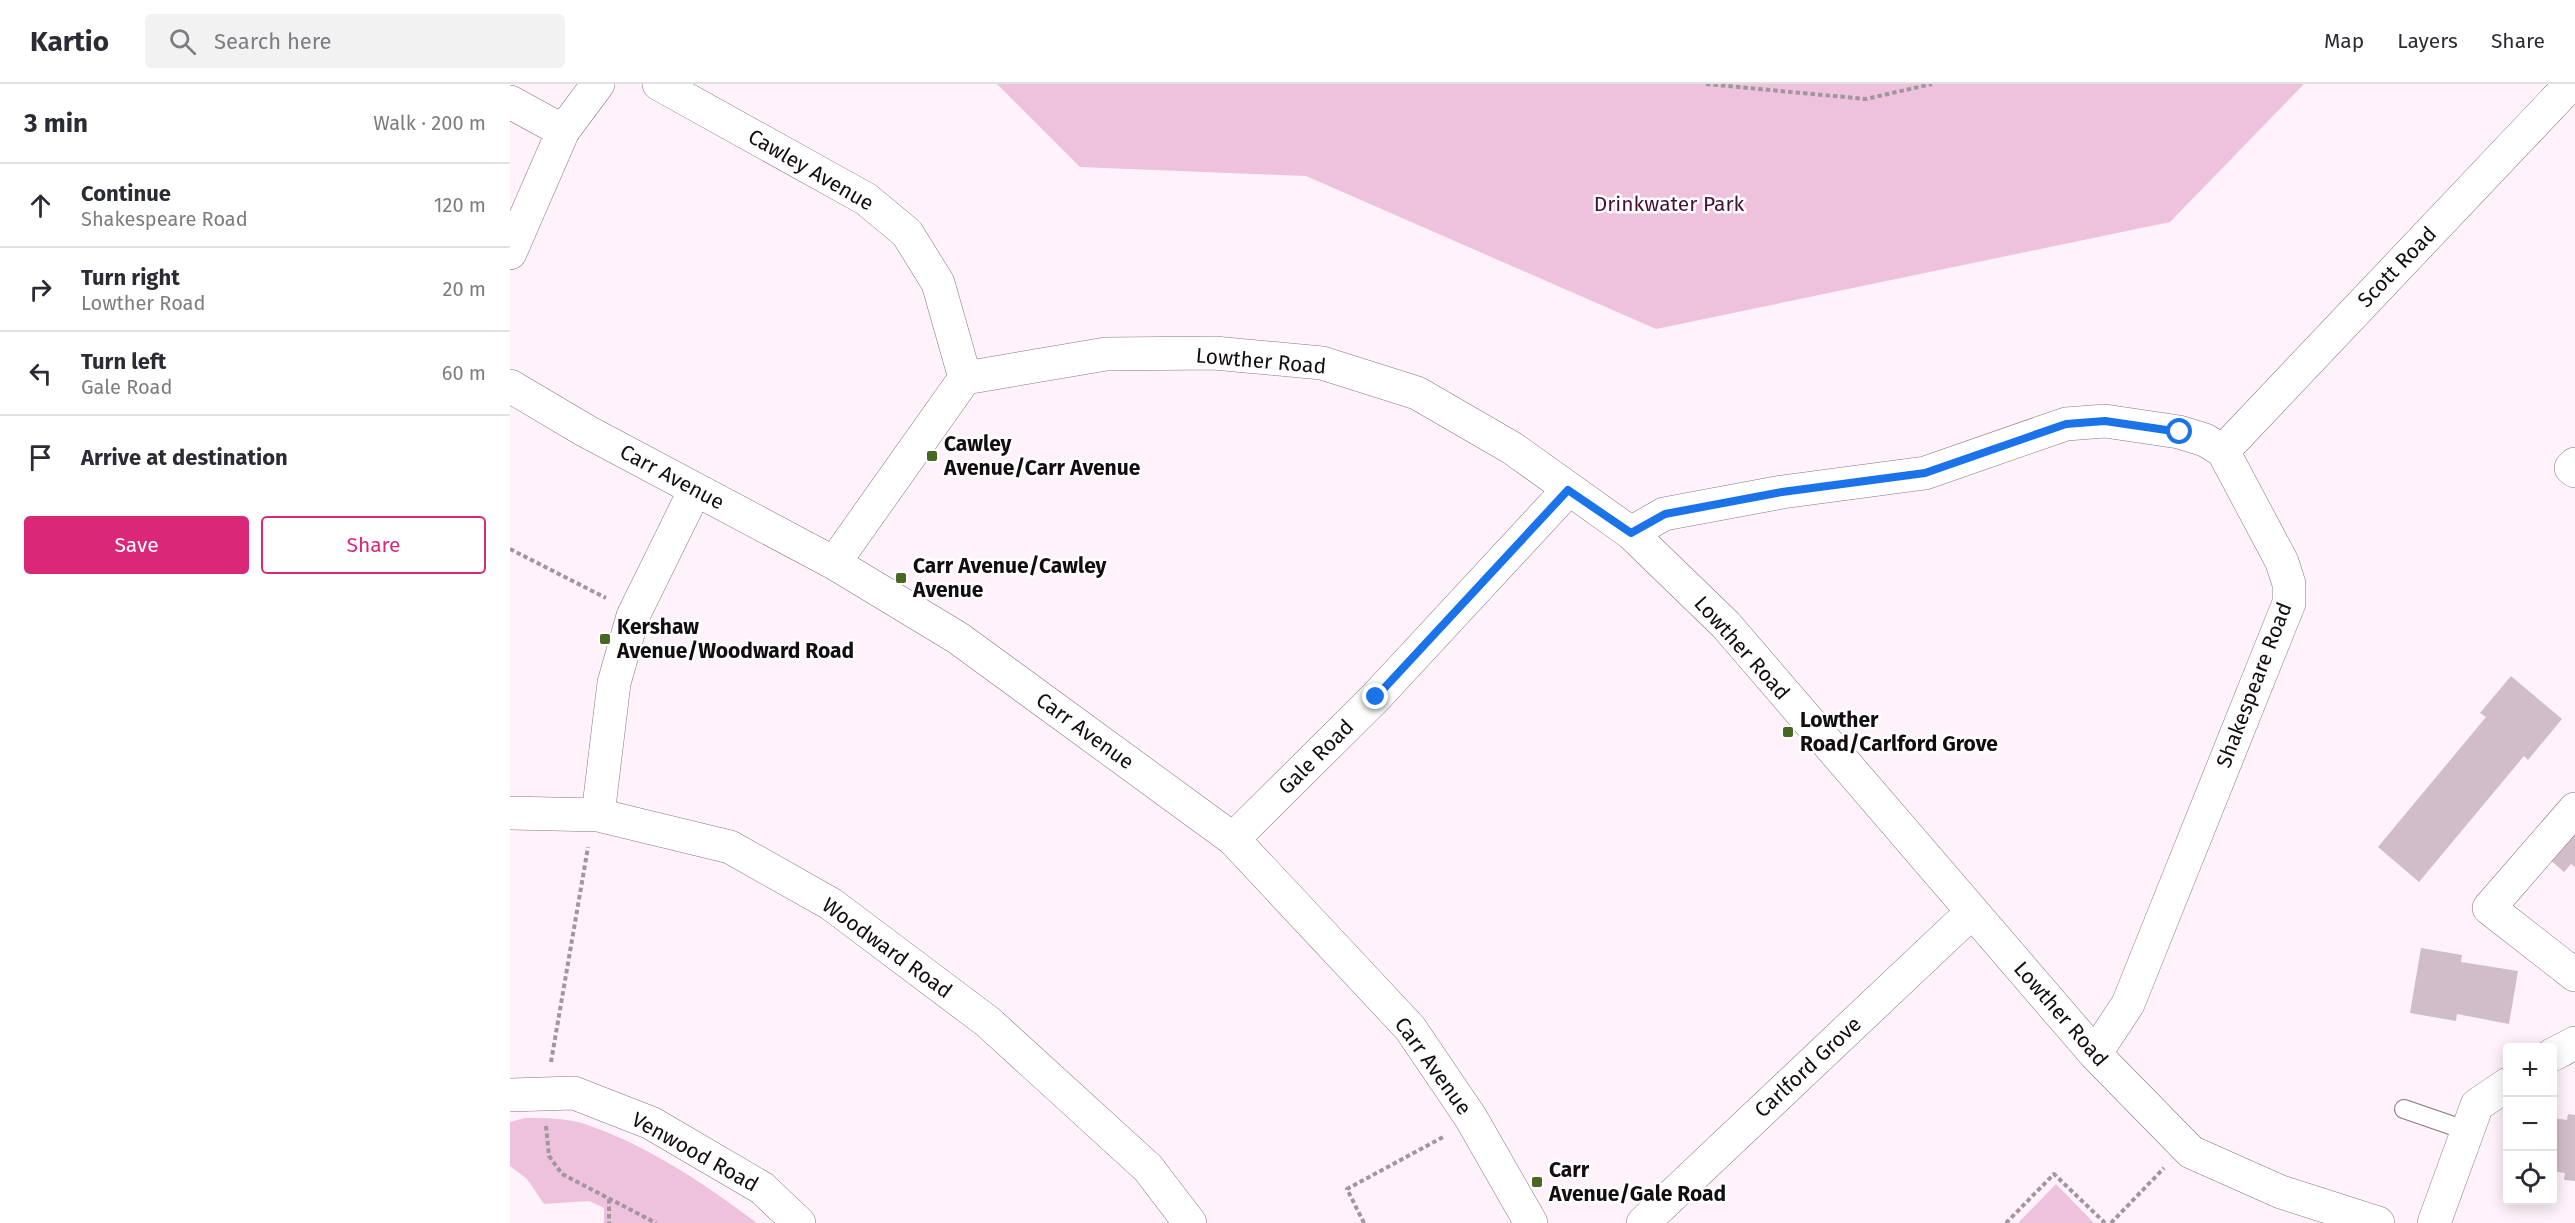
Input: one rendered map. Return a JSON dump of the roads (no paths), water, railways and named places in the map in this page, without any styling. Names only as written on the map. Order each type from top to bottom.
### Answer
[{"type":"street","points":[[510,253],[563,131],[598,84]]},
{"type":"street","name":"Cawley Avenue","points":[[659,84],[866,198],[908,233],[938,283],[965,378]]},
{"type":"street","name":"Scott Road","points":[[2223,451],[2571,84]]},
{"type":"street","points":[[510,102],[563,131]]},
{"type":"street","name":"Lowther Road","points":[[965,378],[1106,354],[1214,353],[1322,363],[1417,393],[1512,448],[1631,533],[1726,625],[2095,1054],[2191,1152],[2281,1192],[2376,1223]]},
{"type":"street","points":[[834,563],[965,378]]},
{"type":"street","name":"Carr Avenue","points":[[510,386],[586,431],[834,563],[958,638],[1233,839],[1410,1028],[1471,1118],[1531,1223]]},
{"type":"street","points":[[1631,533],[1665,514],[1782,492],[1925,473],[2066,424],[2105,421],[2180,432],[2205,440],[2223,451]]},
{"type":"street","name":"Shakespeare Road","points":[[2095,1054],[2128,1004],[2289,603],[2289,584],[2282,562],[2223,451]]},
{"type":"street","points":[[2575,464],[2571,468],[2575,471]]},
{"type":"street","points":[[598,815],[614,683],[633,616],[695,490]]},
{"type":"street","name":"Gale Road","points":[[1233,839],[1376,697],[1568,490]]},
{"type":"street","points":[[2575,809],[2489,909],[2575,975]]},
{"type":"street","name":"Woodward Road","points":[[510,813],[598,815],[730,848],[831,904],[988,1022],[1148,1168],[1190,1223]]},
{"type":"street","name":"Carlford Grove","points":[[1643,1223],[1972,912]]},
{"type":"street","points":[[2557,1053],[2575,1043]]},
{"type":"street","points":[[2434,1223],[2477,1105],[2503,1087]]},
{"type":"street","name":"Venwood Road","points":[[510,1095],[574,1093],[651,1123],[762,1188],[799,1223]]},
{"type":"lane","points":[[2404,1109],[2468,1131]]},
{"type":"place","name":"Cawley Avenue/Carr Avenue","points":[[932,456]]},
{"type":"place","name":"Carr Avenue/Cawley Avenue","points":[[901,578]]},
{"type":"place","name":"Kershaw Avenue/Woodward Road","points":[[605,639]]},
{"type":"place","name":"Lowther Road/Carlford Grove","points":[[1788,732]]},
{"type":"place","name":"Carr Avenue/Gale Road","points":[[1537,1182]]},
{"type":"park label","name":"Drinkwater Park","points":[[1669,204]]}]
